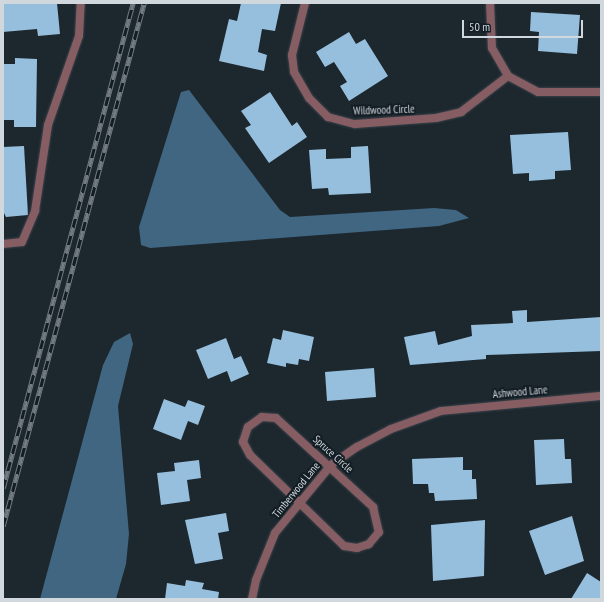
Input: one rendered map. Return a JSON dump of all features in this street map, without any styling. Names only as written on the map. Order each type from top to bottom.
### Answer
[{"type":"street","points":[[3,244],[22,242],[35,211],[48,125],[78,36],[81,3]]},
{"type":"street","name":"Wildwood Circle","points":[[305,3],[292,55],[294,72],[309,98],[328,117],[355,124],[436,118],[461,112],[508,76]]},
{"type":"street","points":[[490,3],[492,48],[508,76],[538,92],[601,92]]},
{"type":"street","name":"Ashwood Lane","points":[[441,411],[601,396]]},
{"type":"street","name":"Timberwood Lane","points":[[252,599],[256,580],[275,533],[298,503],[331,465],[391,429],[441,411]]},
{"type":"street","name":"Spruce Circle","points":[[262,417],[276,418],[331,465],[374,507],[379,532],[369,544],[357,548],[344,546],[298,503],[250,455],[244,442],[248,427],[262,417]]},
{"type":"water","points":[[189,90],[280,210],[290,217],[434,208],[456,210],[469,218],[439,226],[150,248],[141,245],[139,227],[181,92]]},
{"type":"water","points":[[130,333],[133,344],[118,406],[129,534],[126,564],[116,599],[40,599],[103,365],[114,342]]},
{"type":"building","points":[[3,3],[57,3],[60,34],[38,36],[37,29],[3,32]]},
{"type":"building","points":[[241,3],[281,3],[275,31],[262,29],[258,52],[267,55],[264,71],[219,61],[229,19],[237,21]]},
{"type":"building","points":[[531,12],[580,15],[577,54],[538,51],[539,32],[530,31]]},
{"type":"building","points":[[349,32],[356,44],[365,39],[388,76],[349,101],[340,86],[347,82],[334,62],[325,67],[316,52]]},
{"type":"building","points":[[15,58],[37,59],[36,127],[14,127],[14,120],[3,120],[3,64],[15,64]]},
{"type":"building","points":[[270,92],[292,126],[297,122],[307,137],[269,163],[245,128],[251,125],[241,111]]},
{"type":"building","points":[[568,132],[571,170],[555,171],[555,179],[529,181],[529,173],[513,174],[510,135]]},
{"type":"building","points":[[24,146],[28,215],[6,217],[3,211],[3,147]]},
{"type":"building","points":[[368,146],[371,193],[329,195],[328,188],[312,189],[309,150],[326,149],[326,159],[351,158],[351,147]]},
{"type":"building","points":[[527,310],[527,322],[601,317],[601,351],[486,355],[486,359],[410,365],[404,337],[435,331],[438,345],[472,336],[471,325],[513,323],[512,311]]},
{"type":"building","points":[[283,330],[314,337],[309,361],[299,359],[298,365],[286,363],[286,367],[267,363],[273,338],[281,340]]},
{"type":"building","points":[[226,338],[234,359],[241,356],[249,374],[231,382],[227,371],[208,379],[196,350]]},
{"type":"building","points":[[374,368],[376,397],[327,401],[325,372]]},
{"type":"building","points":[[164,399],[185,407],[188,400],[205,406],[198,425],[188,421],[181,440],[153,429]]},
{"type":"building","points":[[564,439],[565,459],[571,459],[572,483],[536,485],[534,440]]},
{"type":"building","points":[[463,457],[463,470],[472,470],[472,479],[476,479],[477,499],[435,501],[434,493],[429,493],[428,484],[413,484],[412,459]]},
{"type":"building","points":[[199,460],[201,478],[187,480],[190,501],[161,505],[157,473],[175,471],[174,463]]},
{"type":"building","points":[[226,513],[229,531],[218,533],[223,559],[195,564],[185,520]]},
{"type":"building","points":[[572,516],[584,561],[545,575],[529,531]]},
{"type":"building","points":[[485,520],[484,576],[433,581],[431,525]]},
{"type":"building","points":[[587,573],[601,582],[601,599],[571,599]]},
{"type":"building","points":[[186,580],[204,583],[202,589],[219,592],[218,599],[165,599],[167,583],[185,586]]},
{"type":"railway","points":[[3,488],[133,3]]},
{"type":"railway","points":[[3,526],[144,3]]}]
